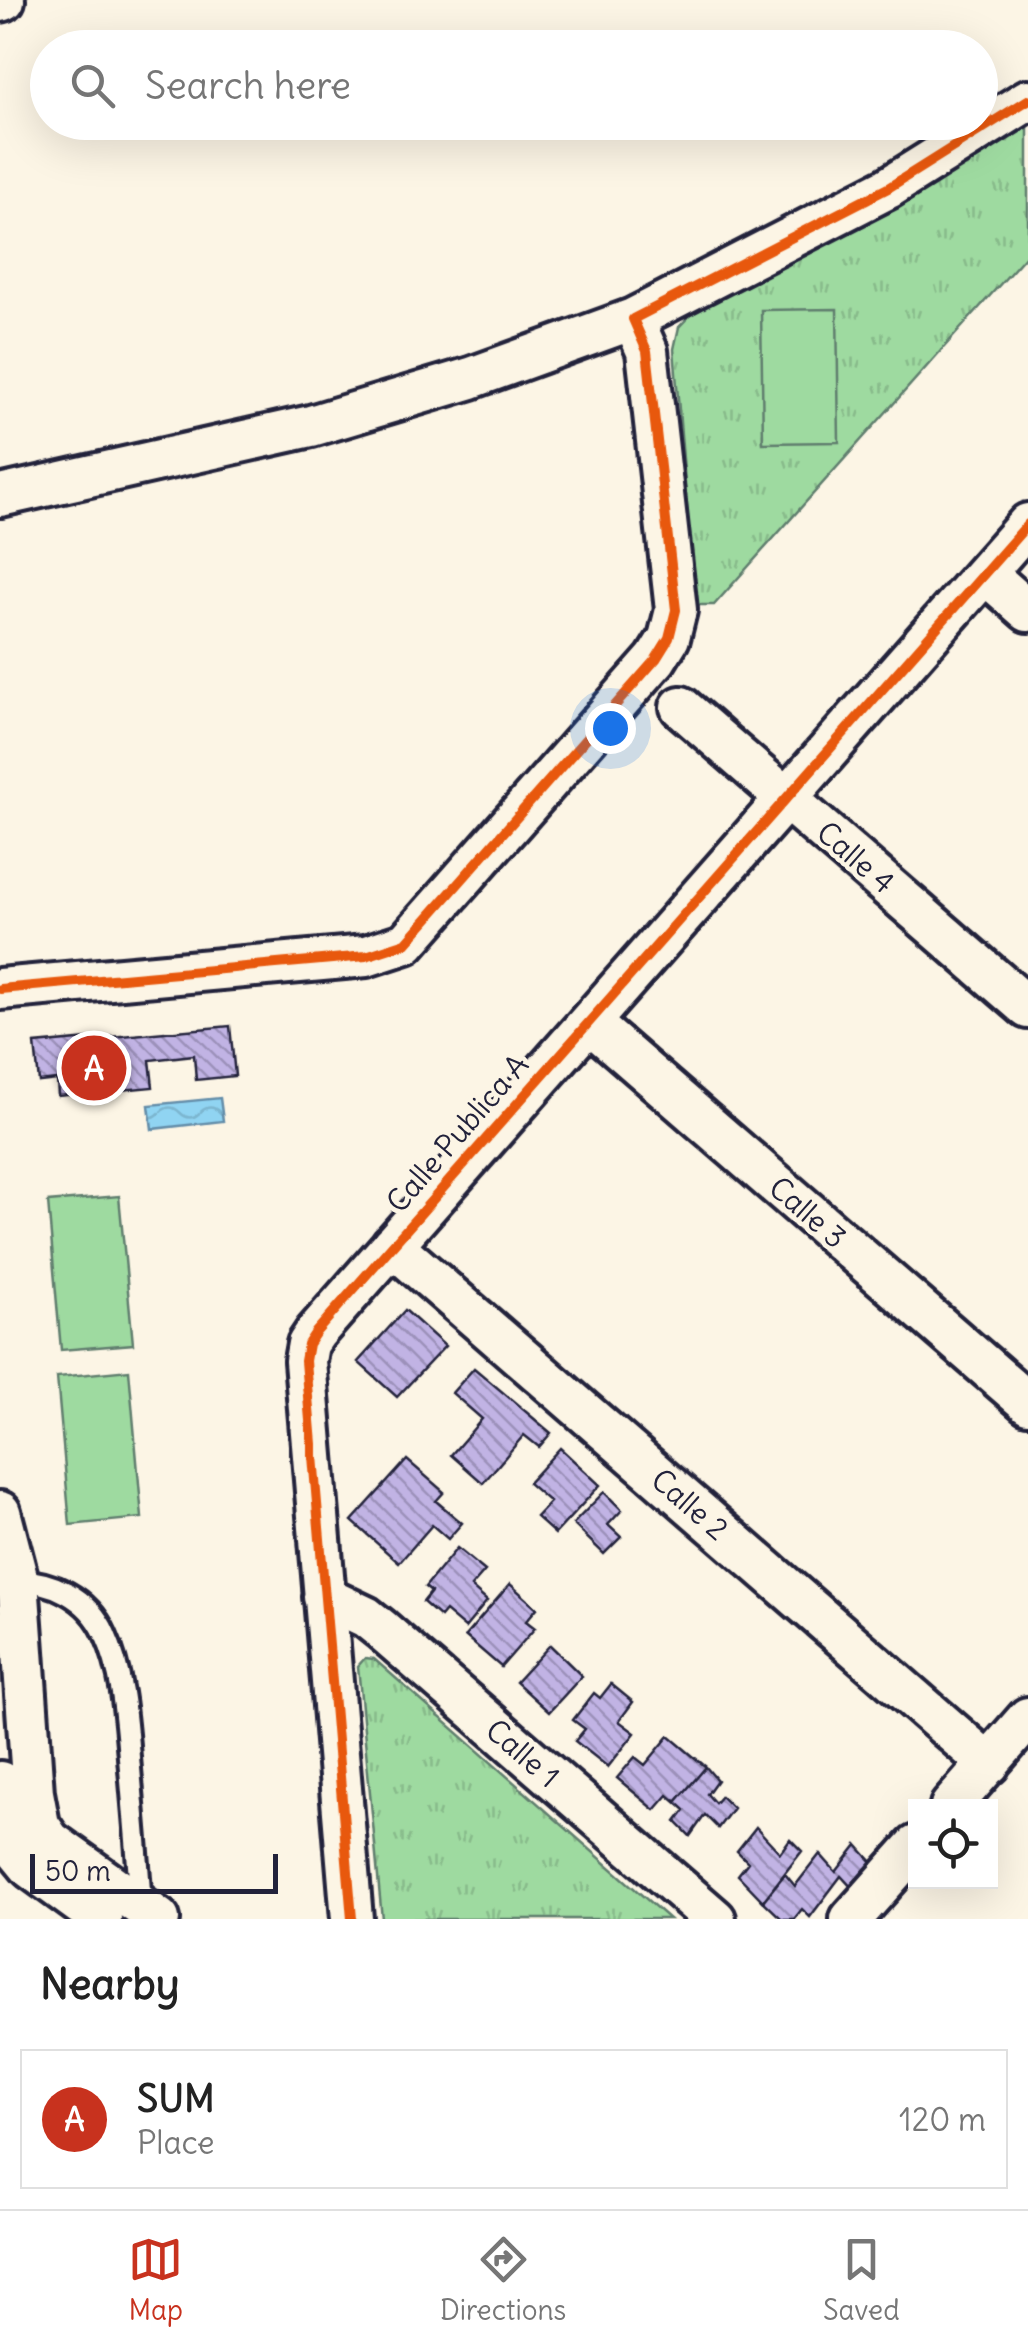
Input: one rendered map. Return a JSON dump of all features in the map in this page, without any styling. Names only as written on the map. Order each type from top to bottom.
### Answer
[{"type":"street","points":[[998,119],[1028,100]]},
{"type":"street","points":[[0,496],[310,426],[471,378],[633,319],[888,188],[964,140]]},
{"type":"street","points":[[0,988],[366,956],[406,944],[656,659],[674,624],[676,610],[648,352],[633,319]]},
{"type":"street","name":"Calle Publica A","points":[[352,1919],[305,1361],[308,1344],[1028,524]]},
{"type":"street","points":[[985,573],[1028,611]]},
{"type":"street","name":"Calle 4","points":[[682,707],[1028,1008]]},
{"type":"street","name":"Calle 3","points":[[589,1022],[1028,1403]]},
{"type":"street","name":"Calle 2","points":[[392,1245],[988,1764]]},
{"type":"street","points":[[0,1512],[28,1722],[10,1777],[8,1840],[31,1868],[101,1919]]},
{"type":"street","name":"Calle 1","points":[[324,1597],[366,1617],[715,1919]]},
{"type":"street","points":[[957,1799],[1028,1718]]},
{"type":"street","points":[[10,1777],[50,1841],[150,1913]]},
{"type":"street","points":[[852,1919],[908,1855]]},
{"type":"lane","points":[[9,1582],[48,1582],[68,1592],[90,1611],[104,1631],[126,1714],[150,1913]]},
{"type":"green space","points":[[1028,120],[1028,253],[714,605],[695,605],[674,349],[679,327],[699,306],[867,222]]},
{"type":"green space","points":[[837,309],[839,442],[763,443],[761,310]]},
{"type":"green space","points":[[119,1196],[133,1344],[61,1350],[48,1202]]},
{"type":"green space","points":[[129,1370],[142,1518],[70,1525],[57,1377]]},
{"type":"green space","points":[[365,1658],[374,1659],[669,1919],[382,1919],[358,1666]]},
{"type":"water","points":[[220,1098],[223,1121],[152,1129],[149,1105]]},
{"type":"building","points":[[230,1026],[235,1076],[196,1080],[194,1055],[150,1060],[153,1087],[58,1096],[57,1080],[39,1082],[35,1044]]},
{"type":"building","points":[[405,1310],[445,1346],[397,1397],[358,1362]]},
{"type":"building","points":[[474,1368],[551,1433],[539,1447],[524,1435],[483,1483],[451,1455],[482,1419],[452,1393]]},
{"type":"building","points":[[560,1448],[600,1485],[555,1534],[536,1517],[550,1502],[528,1483]]},
{"type":"building","points":[[407,1460],[444,1492],[436,1501],[462,1523],[448,1539],[432,1525],[399,1563],[352,1521]]},
{"type":"building","points":[[604,1492],[622,1510],[608,1525],[621,1537],[604,1554],[573,1524]]},
{"type":"building","points":[[457,1548],[485,1571],[471,1587],[487,1601],[465,1628],[445,1611],[440,1617],[423,1602],[431,1592],[425,1587]]},
{"type":"building","points":[[510,1584],[537,1608],[526,1621],[535,1628],[501,1667],[465,1636]]},
{"type":"building","points":[[550,1645],[582,1676],[549,1712],[516,1682]]},
{"type":"building","points":[[611,1684],[633,1702],[619,1721],[635,1733],[608,1767],[575,1741],[585,1729],[573,1720],[594,1693],[600,1698]]},
{"type":"building","points":[[669,1736],[706,1767],[676,1802],[668,1795],[655,1810],[617,1778],[635,1757],[645,1765]]},
{"type":"building","points":[[706,1767],[717,1780],[707,1794],[715,1803],[721,1796],[733,1808],[718,1828],[705,1815],[690,1836],[676,1822],[685,1810],[676,1802]]},
{"type":"building","points":[[756,1827],[780,1853],[790,1839],[802,1851],[763,1901],[738,1875],[748,1862],[737,1851]]},
{"type":"building","points":[[857,1845],[873,1863],[853,1889],[841,1876],[810,1917],[802,1909],[794,1919],[782,1919],[763,1901],[785,1874],[795,1886],[820,1854],[836,1872]]},
{"type":"cycle path","points":[[998,119],[1028,100]]},
{"type":"cycle path","points":[[0,989],[366,956],[406,943],[656,659],[669,638],[676,610],[647,351],[633,319],[888,188],[964,140]]},
{"type":"cycle path","points":[[352,1919],[305,1361],[308,1344],[1028,524]]},
{"type":"place","name":"SUM","points":[[94,1068]]}]
